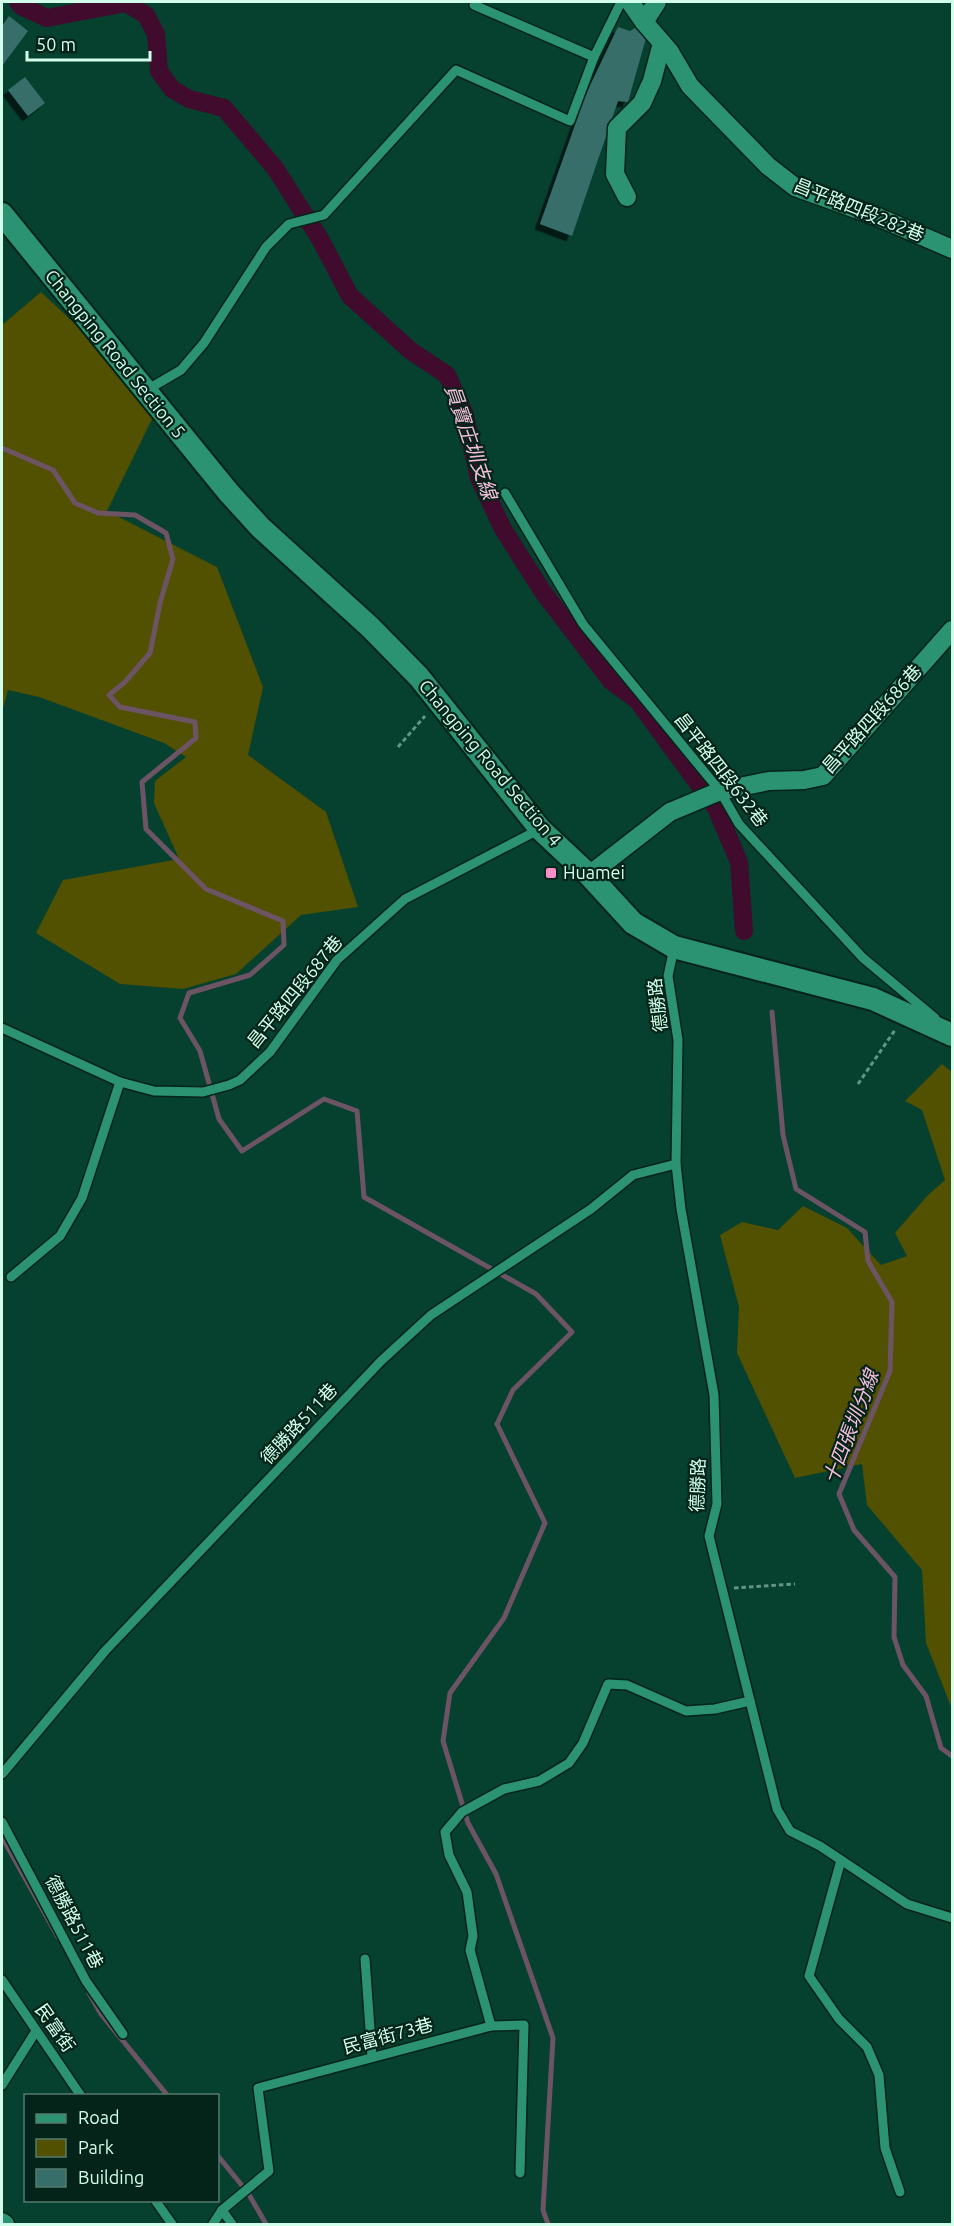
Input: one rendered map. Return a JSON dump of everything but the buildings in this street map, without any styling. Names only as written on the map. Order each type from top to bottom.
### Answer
[{"type":"street","name":"昌平路四段282巷","points":[[630,2],[690,86],[768,166],[795,188],[878,217],[952,249]]},
{"type":"street","points":[[644,22],[657,2]]},
{"type":"street","points":[[627,197],[615,174],[617,128],[642,103],[652,81],[662,44]]},
{"type":"street","name":"Changping Road Section 5","points":[[2,214],[229,494]]},
{"type":"street","name":"Changping Road Section 4","points":[[229,494],[261,528],[370,627],[419,677],[540,829],[589,875],[633,923],[674,947],[873,999],[952,1034]]},
{"type":"street","name":"昌平路四段686巷","points":[[589,875],[670,812],[720,791],[769,781],[804,780],[823,776],[952,630]]},
{"type":"lane","points":[[145,391],[181,370],[204,343],[266,247],[289,224],[324,215],[456,70],[570,121],[594,57],[621,2]]},
{"type":"lane","points":[[474,5],[594,57]]},
{"type":"lane","name":"昌平路四段632巷","points":[[505,493],[583,624],[720,791],[739,824],[863,958],[952,1034]]},
{"type":"lane","name":"昌平路四段687巷","points":[[120,1082],[154,1091],[203,1092],[240,1080],[270,1052],[337,960],[405,899],[540,829]]},
{"type":"lane","name":"德勝路","points":[[674,947],[668,976],[678,1040],[676,1164],[682,1221],[714,1395],[717,1504],[709,1536],[777,1809],[790,1831],[841,1860],[907,1904],[952,1918]]},
{"type":"lane","points":[[2,1028],[120,1082],[82,1198],[60,1236],[11,1276]]},
{"type":"lane","name":"德勝路511巷","points":[[2,1774],[105,1652],[389,1353],[431,1316],[591,1209],[633,1175],[676,1164]]},
{"type":"lane","points":[[491,2026],[470,1950],[473,1936],[467,1892],[449,1855],[445,1832],[462,1812],[504,1790],[539,1781],[569,1763],[583,1743],[608,1684],[627,1685],[686,1711],[715,1709],[750,1701]]},
{"type":"lane","name":"德勝路511巷","points":[[2,1822],[86,1981],[123,2034]]},
{"type":"lane","points":[[841,1860],[810,1976],[839,2019],[867,2047],[879,2075],[885,2148],[900,2192]]},
{"type":"lane","points":[[365,1959],[372,2058]]},
{"type":"lane","name":"民富街","points":[[2,1980],[80,2094]]},
{"type":"lane","name":"民富街73巷","points":[[222,2210],[268,2171],[258,2088],[491,2026],[524,2025],[520,2173]]},
{"type":"lane","points":[[2,2085],[36,2031]]},
{"type":"lane","points":[[156,2202],[172,2224]]},
{"type":"lane","points":[[213,2224],[222,2210],[231,2224]]},
{"type":"path","points":[[398,747],[438,701]]},
{"type":"path","points":[[858,1084],[906,1014]]},
{"type":"path","points":[[722,1589],[795,1584]]},
{"type":"green space","points":[[41,292],[141,386],[154,415],[107,511],[217,567],[263,687],[248,755],[326,812],[358,907],[301,915],[236,974],[183,989],[120,984],[36,933],[63,880],[179,859],[154,803],[155,781],[186,757],[164,743],[39,697],[8,690],[2,712],[2,325]]},
{"type":"green space","points":[[942,1064],[952,1072],[952,1709],[926,1643],[922,1570],[867,1505],[862,1464],[795,1478],[737,1353],[739,1307],[720,1235],[742,1222],[778,1230],[803,1206],[847,1228],[881,1265],[907,1256],[895,1233],[927,1196],[945,1180],[922,1110],[905,1101]]},
{"type":"waterway","name":"員寶庄圳支線","points":[[18,2],[21,6],[47,18],[126,3],[146,15],[156,34],[159,71],[172,89],[189,99],[224,108],[275,168],[320,239],[350,296],[411,351],[447,375],[465,415],[479,478],[503,529],[543,592],[611,681],[637,700],[716,808],[739,862],[744,931]]},
{"type":"waterway","points":[[2,448],[53,470],[75,503],[98,513],[135,515],[166,533],[173,559],[160,603],[150,653],[125,682],[109,695],[120,707],[195,722],[196,738],[142,782],[146,829],[206,889],[283,921],[284,945],[250,975],[189,993],[180,1018],[200,1051],[219,1119],[242,1151],[324,1099],[357,1111],[364,1197],[536,1294],[572,1332],[513,1390],[497,1424],[545,1523],[504,1618],[450,1693],[443,1741],[468,1823],[496,1874],[553,2038],[543,2210],[548,2224]]},
{"type":"waterway","name":"十四張圳分線","points":[[772,1012],[783,1135],[796,1189],[865,1232],[868,1261],[892,1302],[890,1371],[839,1494],[854,1530],[895,1577],[894,1637],[903,1665],[926,1696],[941,1748],[952,1756]]},
{"type":"waterway","points":[[2,1837],[58,1937]]},
{"type":"waterway","points":[[89,1993],[101,2014],[166,2094]]},
{"type":"waterway","points":[[219,2157],[248,2193],[266,2224]]},
{"type":"place","name":"Huamei","points":[[551,873]]}]
